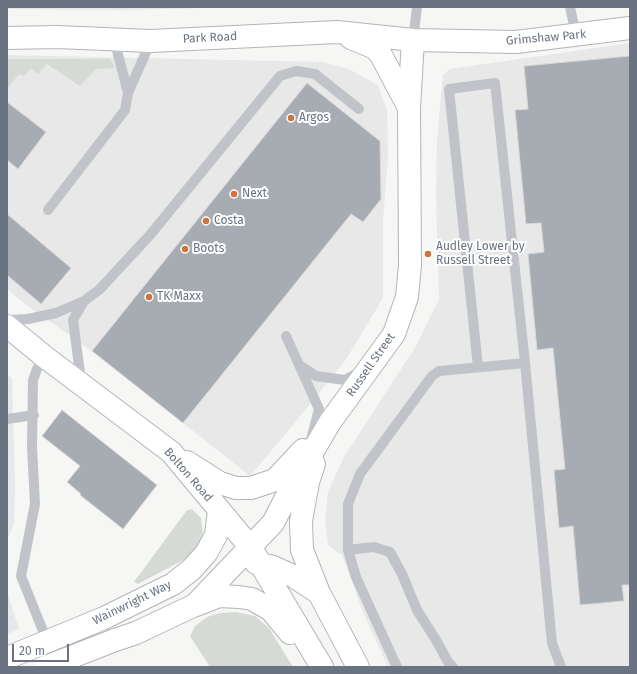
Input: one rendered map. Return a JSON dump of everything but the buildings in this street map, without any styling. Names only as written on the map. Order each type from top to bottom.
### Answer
[{"type":"highway","name":"Grimshaw Park","points":[[413,40],[516,42],[630,28]]},
{"type":"highway","name":"Park Road","points":[[7,38],[114,39],[151,41],[337,32],[413,40]]},
{"type":"highway","name":"Russell Street","points":[[337,32],[375,48],[381,55],[409,108]]},
{"type":"highway","name":"Russell Street","points":[[251,557],[273,523],[330,422],[394,334],[407,296],[410,265],[409,108],[413,40]]},
{"type":"highway","name":"Bolton Road","points":[[7,326],[45,357],[171,452],[219,510],[322,667]]},
{"type":"highway","points":[[171,452],[220,483],[236,488],[251,488],[275,480],[330,422]]},
{"type":"highway","points":[[330,422],[308,482],[301,521],[302,550],[319,593],[358,667]]},
{"type":"highway","name":"Wainwright Way","points":[[7,658],[104,618],[173,584],[192,569],[207,552],[216,535],[219,510]]},
{"type":"highway","points":[[173,584],[213,564],[230,558],[251,557],[293,576],[319,593]]},
{"type":"highway","name":"Wainwright Way","points":[[46,667],[136,633],[195,605],[251,557]]},
{"type":"highway","points":[[195,605],[219,596],[252,599],[271,610],[319,667]]},
{"type":"lane","points":[[413,40],[417,7]]},
{"type":"lane","points":[[570,7],[576,35]]},
{"type":"lane","points":[[114,39],[128,93]]},
{"type":"lane","points":[[48,210],[125,110],[128,93],[151,41]]},
{"type":"lane","points":[[7,320],[28,319],[56,313],[84,301],[99,290],[119,270],[280,76],[296,71],[315,74],[359,109]]},
{"type":"lane","points":[[478,367],[449,89],[495,83],[525,363],[552,643],[561,667]]},
{"type":"lane","points":[[81,384],[73,320],[84,301]]},
{"type":"lane","points":[[286,336],[318,409],[311,442]]},
{"type":"lane","points":[[45,357],[37,369],[34,380],[32,447],[35,504],[21,576],[57,667]]},
{"type":"lane","points":[[299,365],[316,376],[345,380],[373,363]]},
{"type":"lane","points":[[397,667],[356,577],[348,550],[348,504],[360,474],[432,376],[439,371],[525,363]]},
{"type":"lane","points":[[7,419],[34,415]]},
{"type":"lane","points":[[348,550],[374,547],[390,552],[402,574],[417,610],[448,662],[454,667]]},
{"type":"shaded area","points":[[7,7],[247,7],[123,10],[7,9]]},
{"type":"shaded area","points":[[630,43],[630,667],[388,667],[363,612],[342,555],[328,545],[325,520],[328,492],[344,457],[416,346],[439,299],[436,195],[437,140],[443,75],[450,69]]},
{"type":"shaded area","points":[[7,55],[323,62],[349,69],[378,85],[387,110],[388,157],[383,221],[383,298],[345,361],[250,476],[92,351],[29,307],[7,289]]},
{"type":"shaded area","points":[[7,59],[110,59],[115,68],[96,69],[80,86],[47,64],[38,74],[31,68],[24,76],[19,74],[7,89]]},
{"type":"shaded area","points":[[7,375],[12,378],[15,484],[14,524],[7,540]]},
{"type":"shaded area","points":[[192,509],[201,518],[203,535],[193,555],[138,584],[134,582],[187,510]]},
{"type":"shaded area","points":[[7,592],[19,629],[7,634]]},
{"type":"shaded area","points":[[236,612],[255,616],[269,628],[293,667],[210,667],[190,636],[195,626],[207,617],[220,613]]},
{"type":"place","name":"Argos","points":[[291,118]]},
{"type":"place","name":"Next","points":[[234,194]]},
{"type":"place","name":"Costa","points":[[206,221]]},
{"type":"place","name":"Boots","points":[[185,249]]},
{"type":"place","name":"Audley Lower by Russell Street","points":[[428,254]]},
{"type":"place","name":"TK Maxx","points":[[149,297]]}]
